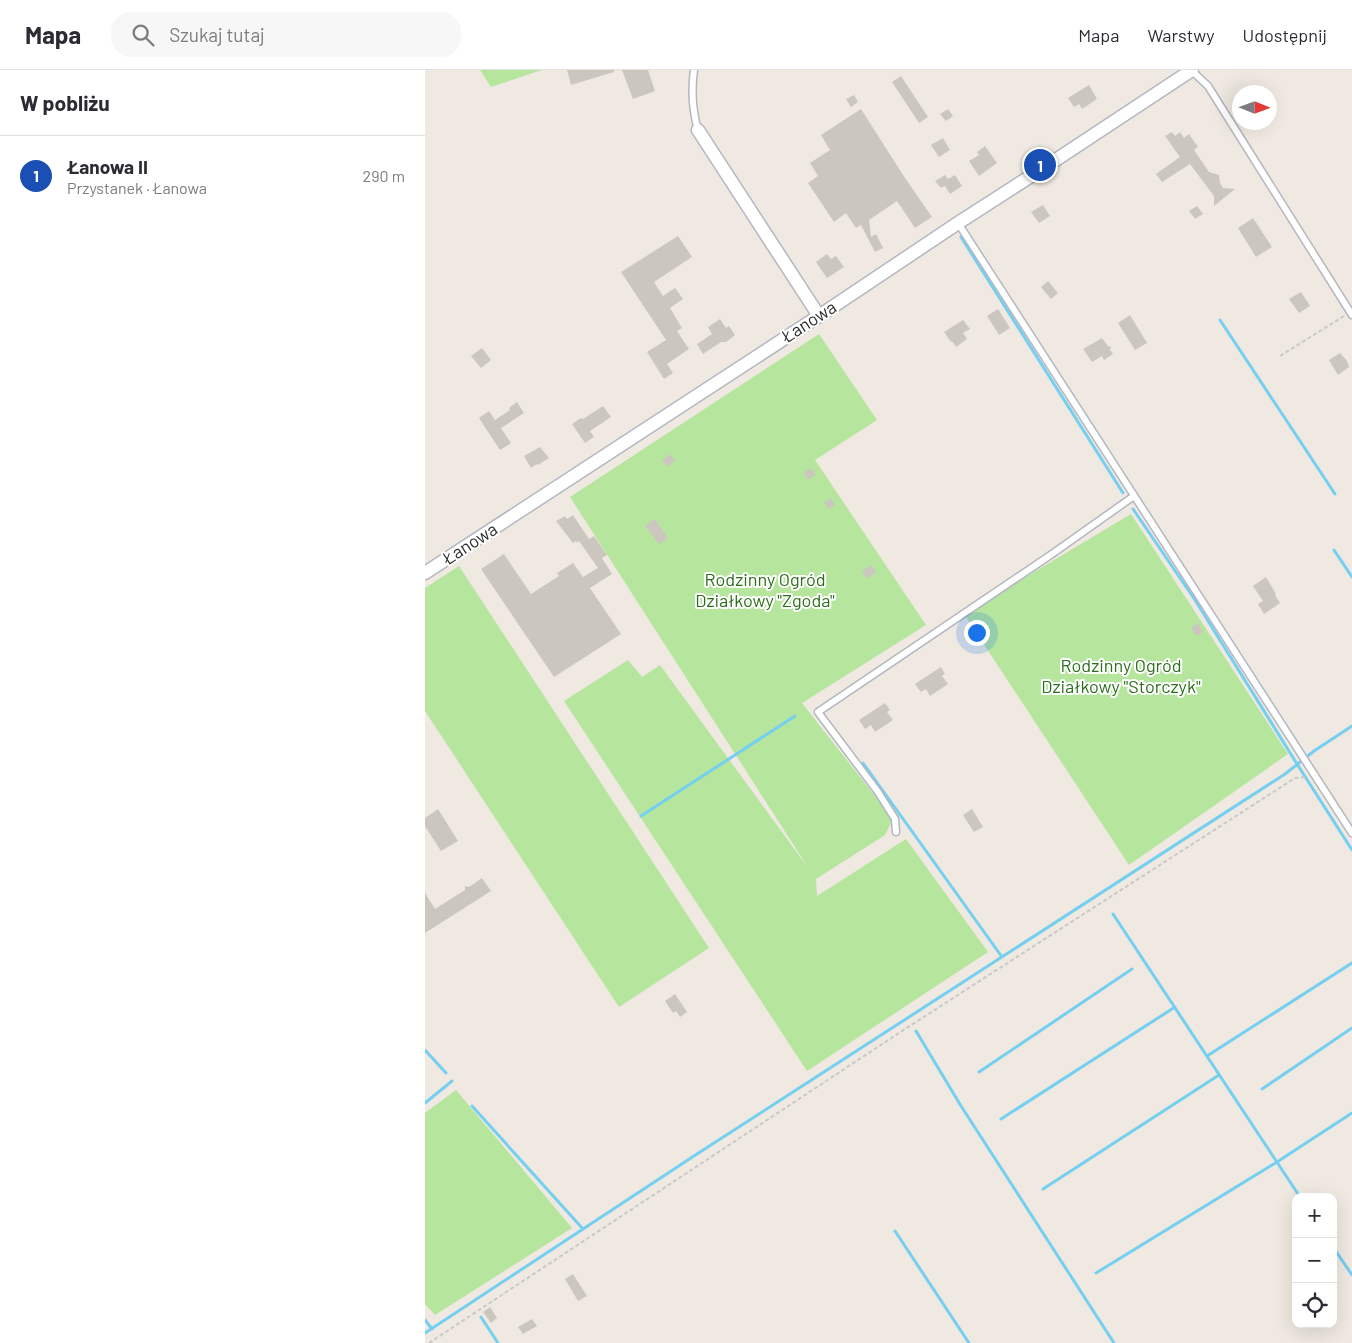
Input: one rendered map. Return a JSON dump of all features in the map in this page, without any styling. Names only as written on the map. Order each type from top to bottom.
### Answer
[{"type":"street","name":"Łanowa","points":[[425,573],[1192,70]]},
{"type":"street","points":[[698,130],[819,316]]},
{"type":"lane","points":[[694,70],[691,89],[698,130]]},
{"type":"lane","points":[[1192,70],[1208,86],[1351,313]]},
{"type":"lane","points":[[958,223],[1352,833]]},
{"type":"lane","points":[[896,832],[895,819],[878,792],[818,712],[1052,554],[1134,496]]},
{"type":"path","points":[[1280,356],[1351,313]]},
{"type":"path","points":[[429,1343],[905,1029],[1295,778],[1315,776]]},
{"type":"green space","points":[[480,70],[542,70],[491,87]]},
{"type":"green space","name":"Rodzinny Ogród Działkowy \"Zgoda\"","points":[[819,334],[877,420],[815,460],[926,625],[802,703],[893,819],[885,835],[816,879],[817,896],[906,839],[988,952],[807,1071],[564,701],[628,660],[642,677],[660,665],[809,869],[570,497]]},
{"type":"green space","name":"Rodzinny Ogród Działkowy \"Storczyk\"","points":[[1131,514],[1288,754],[1129,865],[964,614]]},
{"type":"green space","points":[[459,566],[709,948],[619,1007],[425,711],[425,588]]},
{"type":"green space","points":[[456,1090],[572,1228],[435,1315],[425,1304],[425,1113]]},
{"type":"building","points":[[567,70],[614,70],[614,72],[571,85]]},
{"type":"building","points":[[622,70],[648,70],[655,91],[633,99]]},
{"type":"building","points":[[901,76],[928,117],[919,123],[892,82]]},
{"type":"building","points":[[1089,85],[1097,99],[1082,109],[1079,104],[1074,107],[1068,98]]},
{"type":"building","points":[[854,95],[858,102],[851,107],[846,99]]},
{"type":"building","points":[[861,109],[932,217],[915,228],[897,201],[869,220],[871,237],[876,234],[883,248],[875,252],[861,225],[856,228],[846,213],[834,222],[808,183],[818,176],[810,163],[830,150],[821,135]]},
{"type":"building","points":[[948,109],[953,116],[946,121],[940,114]]},
{"type":"building","points":[[1172,132],[1175,136],[1180,132],[1184,138],[1189,134],[1198,147],[1194,150],[1209,172],[1219,175],[1223,188],[1235,189],[1214,206],[1214,196],[1190,164],[1162,182],[1156,174],[1180,157],[1165,136]]},
{"type":"building","points":[[943,138],[950,150],[939,157],[931,145]]},
{"type":"building","points":[[985,146],[997,163],[979,176],[969,161],[979,155],[977,152]]},
{"type":"building","points":[[945,175],[948,179],[955,175],[962,186],[950,194],[945,186],[941,188],[935,181]]},
{"type":"building","points":[[1043,205],[1050,216],[1039,223],[1031,212]]},
{"type":"building","points":[[1197,206],[1203,214],[1195,219],[1189,211]]},
{"type":"building","points":[[1253,218],[1272,247],[1256,257],[1238,228]]},
{"type":"building","points":[[678,236],[692,257],[654,282],[663,296],[675,288],[683,299],[670,308],[682,328],[677,331],[689,349],[667,364],[673,373],[664,379],[647,352],[666,340],[621,272]]},
{"type":"building","points":[[827,254],[831,259],[836,256],[844,267],[827,278],[816,262]]},
{"type":"building","points":[[1048,281],[1058,293],[1051,299],[1041,287]]},
{"type":"building","points":[[1301,292],[1310,306],[1299,313],[1289,299]]},
{"type":"building","points":[[998,309],[1010,328],[999,335],[987,316]]},
{"type":"building","points":[[1130,315],[1147,343],[1135,350],[1118,323]]},
{"type":"building","points":[[720,319],[726,328],[729,326],[735,335],[703,354],[697,344],[712,334],[708,327]]},
{"type":"building","points":[[963,320],[970,329],[963,333],[967,339],[956,347],[944,332]]},
{"type":"building","points":[[1102,338],[1111,347],[1110,350],[1113,354],[1104,360],[1102,356],[1092,362],[1083,349]]},
{"type":"building","points":[[482,348],[491,360],[481,368],[471,356]]},
{"type":"building","points":[[1340,353],[1347,361],[1349,367],[1338,375],[1329,360]]},
{"type":"building","points":[[517,402],[524,413],[501,428],[511,443],[500,450],[479,418],[489,411],[495,420],[510,410],[509,408]]},
{"type":"building","points":[[603,406],[611,417],[590,431],[594,437],[585,443],[572,424]]},
{"type":"building","points":[[540,447],[549,458],[531,468],[524,456]]},
{"type":"building","points":[[670,454],[675,461],[667,467],[662,460]]},
{"type":"building","points":[[810,468],[816,474],[809,480],[803,473]]},
{"type":"building","points":[[831,498],[835,505],[828,509],[824,503]]},
{"type":"building","points":[[573,515],[589,539],[594,536],[607,555],[602,558],[612,574],[590,588],[621,634],[554,677],[481,569],[504,554],[531,594],[559,576],[557,573],[573,563],[583,577],[598,568],[579,541],[573,543],[556,521],[565,516],[567,519]]},
{"type":"building","points":[[655,519],[668,538],[659,544],[645,526]]},
{"type":"building","points":[[871,565],[876,572],[867,579],[862,571]]},
{"type":"building","points":[[1266,577],[1280,603],[1264,614],[1258,604],[1263,601],[1253,586]]},
{"type":"building","points":[[1198,623],[1203,632],[1196,636],[1191,628]]},
{"type":"building","points":[[941,667],[945,674],[942,676],[948,684],[930,696],[926,689],[921,692],[915,684]]},
{"type":"building","points":[[885,703],[890,710],[887,712],[893,720],[875,732],[871,725],[865,729],[859,720]]},
{"type":"building","points":[[438,809],[458,841],[441,851],[425,826],[425,818]]},
{"type":"building","points":[[972,809],[983,827],[974,832],[963,815]]},
{"type":"building","points":[[482,878],[491,891],[425,933],[425,893],[435,909],[465,890],[465,886],[469,887]]},
{"type":"building","points":[[675,994],[687,1012],[680,1017],[676,1011],[673,1013],[665,1001]]},
{"type":"building","points":[[573,1274],[587,1296],[578,1301],[565,1279]]},
{"type":"building","points":[[490,1307],[497,1318],[491,1323],[483,1312]]},
{"type":"building","points":[[532,1319],[537,1326],[523,1334],[518,1327]]},
{"type":"waterway","points":[[961,237],[1123,493]]},
{"type":"waterway","points":[[1220,320],[1335,494]]},
{"type":"waterway","points":[[1133,509],[1195,600],[1352,850]]},
{"type":"waterway","points":[[1334,550],[1352,577]]},
{"type":"waterway","points":[[641,816],[795,716]]},
{"type":"waterway","points":[[425,1333],[697,1154],[1285,774],[1314,751],[1352,726]]},
{"type":"waterway","points":[[863,763],[1002,957]]},
{"type":"waterway","points":[[1113,914],[1297,1193]]},
{"type":"waterway","points":[[1207,1056],[1352,963]]},
{"type":"waterway","points":[[979,1072],[1132,969]]},
{"type":"waterway","points":[[1001,1119],[1175,1007]]},
{"type":"waterway","points":[[1262,1089],[1352,1028]]},
{"type":"waterway","points":[[916,1031],[961,1106],[1114,1343]]},
{"type":"waterway","points":[[425,1050],[446,1073]]},
{"type":"waterway","points":[[1043,1189],[1219,1075]]},
{"type":"waterway","points":[[425,1103],[452,1081]]},
{"type":"waterway","points":[[472,1106],[583,1229]]},
{"type":"waterway","points":[[1096,1273],[1277,1162],[1352,1113]]},
{"type":"waterway","points":[[895,1231],[969,1343]]},
{"type":"waterway","points":[[1337,1253],[1352,1275]]},
{"type":"waterway","points":[[481,1317],[498,1343]]},
{"type":"waterway","points":[[425,1320],[432,1329]]},
{"type":"place","name":"Łanowa II","points":[[1040,165]]}]
